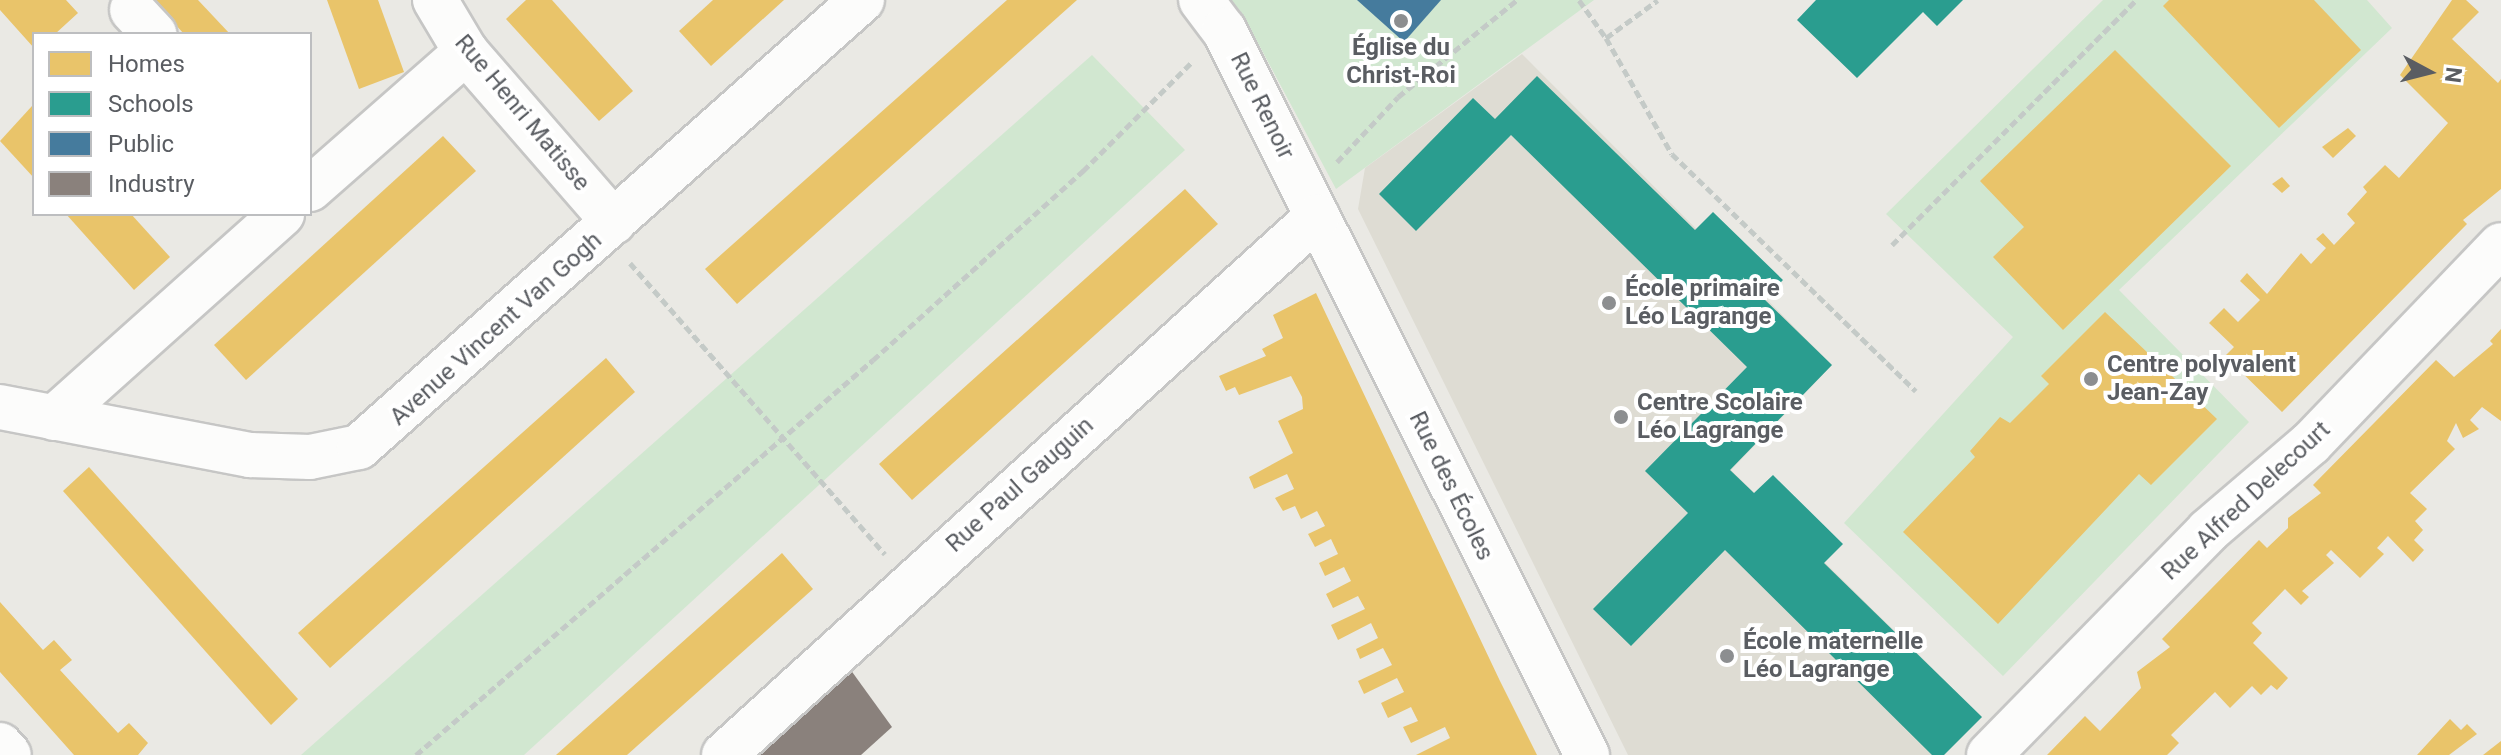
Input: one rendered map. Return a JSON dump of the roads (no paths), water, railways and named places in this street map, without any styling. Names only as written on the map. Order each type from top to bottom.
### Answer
[{"type":"street","name":"Rue Henri Matisse","points":[[435,0],[466,52],[609,227]]},
{"type":"street","name":"Avenue Vincent Van Gogh","points":[[0,407],[250,455],[310,457],[359,447],[862,0]]},
{"type":"street","name":"Rue Renoir","points":[[1213,15],[1317,217]]},
{"type":"street","points":[[312,187],[466,52]]},
{"type":"street","points":[[54,418],[280,216]]},
{"type":"street","name":"Rue Paul Gauguin","points":[[724,755],[1317,217]]},
{"type":"street","name":"Rue des Écoles","points":[[1317,217],[1587,755]]},
{"type":"street","name":"Rue Alfred Delecourt","points":[[1989,755],[2208,531],[2311,443],[2501,245]]},
{"type":"street","points":[[0,745],[9,755]]},
{"type":"place","name":"Église du Christ-Roi","points":[[1401,21]]},
{"type":"place","name":"École primaire Léo Lagrange","points":[[1609,303]]},
{"type":"place","name":"Centre polyvalent Jean-Zay","points":[[2091,379]]},
{"type":"place","name":"Centre Scolaire Léo Lagrange","points":[[1621,417]]},
{"type":"place","name":"École maternelle Léo Lagrange","points":[[1727,656]]}]
